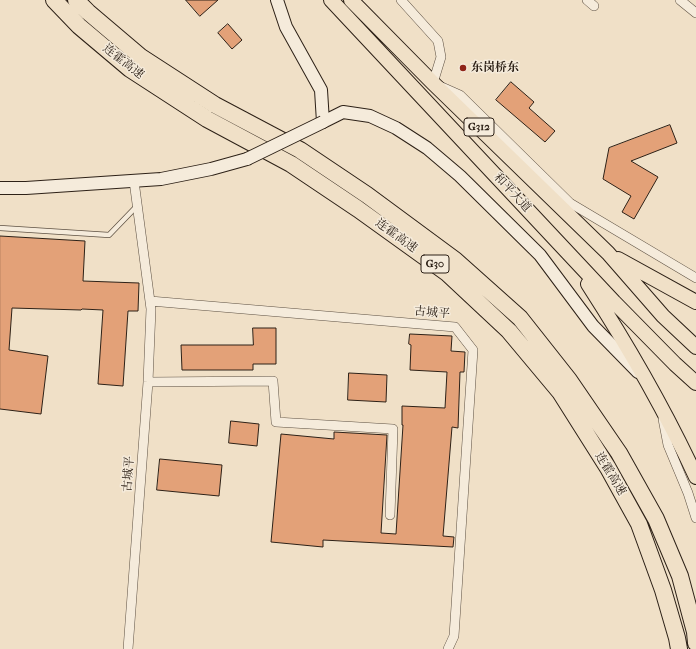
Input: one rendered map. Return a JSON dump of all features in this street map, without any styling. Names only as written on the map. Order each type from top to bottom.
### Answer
[{"type":"highway","name":"连霍高速","points":[[54,0],[79,26],[130,69],[207,119],[291,164],[358,209],[447,273],[509,331],[560,392],[608,468],[639,524],[663,590],[679,649]]},
{"type":"highway","name":"连霍高速","points":[[76,0],[141,57],[215,105],[300,150],[367,195],[456,260],[520,318],[570,380],[620,453],[656,519],[680,576],[695,632],[696,642]]},
{"type":"highway","name":"和平大道","points":[[331,0],[569,254],[675,364],[696,383]]},
{"type":"highway","name":"和平大道","points":[[351,0],[433,83],[608,253],[663,316],[696,347]]},
{"type":"highway","points":[[608,253],[696,302]]},
{"type":"highway","points":[[569,254],[610,318],[650,385],[680,442],[696,477]]},
{"type":"main road","points":[[277,0],[286,27],[322,90],[323,122]]},
{"type":"main road","points":[[0,188],[26,188],[168,178],[211,169],[247,158],[343,112],[370,116],[396,128],[427,148],[460,176],[540,255],[593,326],[650,385]]},
{"type":"street","points":[[400,0],[438,41],[441,57],[433,83],[460,95],[570,203],[696,278]]},
{"type":"street","points":[[680,0],[696,13]]},
{"type":"street","name":"古城平","points":[[128,649],[148,382],[151,309],[134,181]]},
{"type":"street","name":"古城平","points":[[150,301],[455,327],[473,350],[454,636],[448,649]]},
{"type":"street","points":[[148,382],[273,381],[276,422],[393,429],[390,515]]},
{"type":"street","points":[[660,406],[668,445],[688,493],[696,518]]},
{"type":"lane","points":[[0,228],[109,236],[138,206]]},
{"type":"building","points":[[186,0],[218,0],[200,16]]},
{"type":"building","points":[[228,24],[242,40],[232,49],[218,33]]},
{"type":"building","points":[[511,82],[534,102],[529,108],[555,131],[545,142],[496,100]]},
{"type":"building","points":[[670,125],[677,143],[631,161],[658,177],[634,219],[622,212],[631,196],[603,179],[609,148]]},
{"type":"building","points":[[0,236],[85,241],[83,281],[139,283],[138,311],[128,311],[123,386],[98,384],[103,310],[12,308],[9,350],[48,356],[41,414],[0,409]]},
{"type":"building","points":[[253,328],[276,328],[276,364],[253,364],[253,370],[182,370],[181,345],[253,345]]},
{"type":"building","points":[[410,334],[452,336],[451,351],[465,352],[464,372],[460,372],[458,428],[452,427],[443,536],[454,537],[453,547],[323,540],[323,547],[271,542],[281,434],[334,439],[334,432],[387,435],[381,533],[396,534],[403,425],[402,406],[445,408],[447,372],[410,370]]},
{"type":"building","points":[[349,373],[387,375],[386,402],[348,400]]},
{"type":"building","points":[[231,421],[259,424],[257,446],[229,443]]},
{"type":"building","points":[[160,459],[222,465],[219,496],[157,490]]},
{"type":"place","name":"东岗桥东","points":[[463,68]]}]
